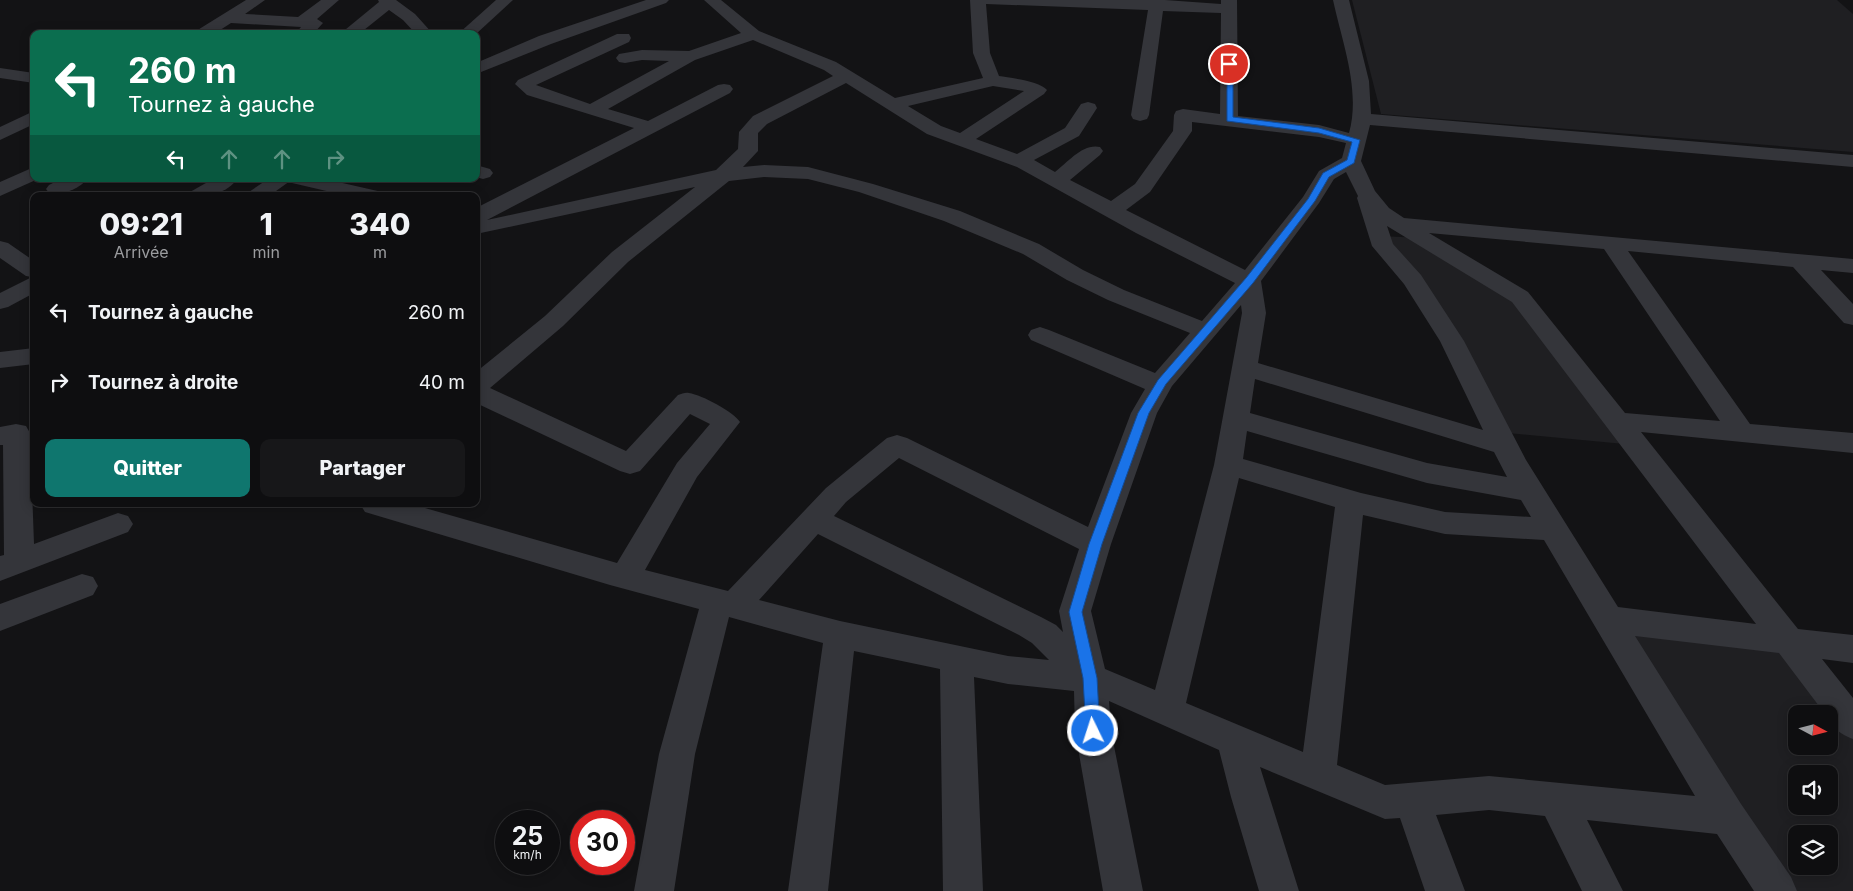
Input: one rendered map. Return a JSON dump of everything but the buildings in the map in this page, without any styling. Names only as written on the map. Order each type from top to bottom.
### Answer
[{"type":"street","points":[[209,30],[257,0]]},
{"type":"street","points":[[229,18],[303,28],[331,0]]},
{"type":"street","points":[[471,30],[505,0]]},
{"type":"street","points":[[712,0],[753,34],[830,66],[934,130],[1018,161],[1249,280]]},
{"type":"street","points":[[978,0],[980,48],[988,74],[993,82]]},
{"type":"street","points":[[987,0],[1230,4],[1229,119]]},
{"type":"street","points":[[1341,0],[1360,81],[1356,140],[1364,192],[1383,246],[1413,280],[1452,340],[1504,446],[1530,491],[1728,817],[1777,891]]},
{"type":"street","points":[[353,30],[388,1],[409,17],[421,30]]},
{"type":"street","points":[[480,67],[545,40],[647,2]]},
{"type":"street","points":[[1140,115],[1156,3]]},
{"type":"street","points":[[592,110],[690,56],[753,34]]},
{"type":"street","points":[[623,38],[524,84],[533,91],[650,127]]},
{"type":"street","points":[[625,58],[642,55],[690,56]]},
{"type":"street","points":[[0,73],[26,77]]},
{"type":"street","points":[[480,383],[554,321],[620,256],[723,175],[748,151],[749,132],[760,120],[846,76]]},
{"type":"street","points":[[0,84],[26,77]]},
{"type":"street","points":[[892,104],[993,82],[1017,84],[1038,90],[962,140]]},
{"type":"street","points":[[480,215],[724,89]]},
{"type":"street","points":[[1018,161],[1072,132],[1088,108]]},
{"type":"street","points":[[1111,210],[1130,199],[1143,188],[1182,131],[1183,115],[1319,131],[1356,140],[1853,161]]},
{"type":"street","points":[[0,134],[30,120]]},
{"type":"street","points":[[1123,891],[1093,731],[1090,678],[1075,612],[1096,544],[1144,413],[1160,385],[1249,280],[1312,199],[1326,175],[1356,140]]},
{"type":"street","points":[[1056,181],[1093,151]]},
{"type":"street","points":[[480,227],[723,175],[764,171],[808,173],[866,188],[952,216],[1031,249],[1075,275],[1116,295],[1206,331]]},
{"type":"street","points":[[0,190],[30,175]]},
{"type":"street","points":[[56,189],[71,182]]},
{"type":"street","points":[[204,192],[222,182]]},
{"type":"street","points":[[262,192],[277,182]]},
{"type":"street","points":[[312,182],[357,192]]},
{"type":"street","points":[[1364,192],[1381,212],[1520,297],[1853,724]]},
{"type":"street","points":[[1400,224],[1853,266]]},
{"type":"street","points":[[1611,243],[1741,432]]},
{"type":"street","points":[[0,248],[30,268]]},
{"type":"street","points":[[1800,261],[1853,318]]},
{"type":"street","points":[[1167,711],[1228,465],[1254,313],[1249,280]]},
{"type":"street","points":[[0,302],[30,286]]},
{"type":"street","points":[[1040,335],[1160,385]]},
{"type":"street","points":[[0,360],[30,356]]},
{"type":"street","points":[[1246,368],[1504,446]]},
{"type":"street","points":[[480,394],[630,464],[687,402],[728,422],[687,470],[625,577]]},
{"type":"street","points":[[1236,418],[1427,474],[1530,491]]},
{"type":"street","points":[[1616,421],[1853,443]]},
{"type":"street","points":[[0,436],[16,433],[26,460],[10,565],[118,524]]},
{"type":"street","points":[[654,891],[677,754],[725,604],[836,495],[897,445],[1096,544]]},
{"type":"street","points":[[1228,465],[1350,500],[1445,523],[1553,529]]},
{"type":"street","points":[[1318,775],[1350,500]]},
{"type":"street","points":[[385,507],[625,577],[840,634],[1008,670],[1090,678],[1235,741],[1384,802],[1489,793],[1728,817]]},
{"type":"street","points":[[813,519],[1044,634],[1090,678]]},
{"type":"street","points":[[0,618],[82,586]]},
{"type":"street","points":[[1608,619],[1853,649]]},
{"type":"street","points":[[808,891],[840,634]]},
{"type":"street","points":[[957,660],[963,891]]},
{"type":"street","points":[[1235,741],[1248,797],[1279,891]]},
{"type":"street","points":[[1412,800],[1445,891]]},
{"type":"street","points":[[1556,800],[1603,891]]},
{"type":"shaded area","points":[[1352,0],[1837,0],[1853,14],[1853,152],[1381,114]]},
{"type":"shaded area","points":[[1379,236],[1424,238],[1520,297],[1635,445],[1498,432]]},
{"type":"shaded area","points":[[1608,619],[1789,641],[1853,724],[1853,891],[1777,891]]},
{"type":"route","points":[[1093,731],[1090,678],[1075,612],[1096,544],[1144,413],[1162,382],[1249,280],[1312,199],[1326,175],[1351,161],[1356,140],[1319,131],[1229,119],[1229,64]]}]
